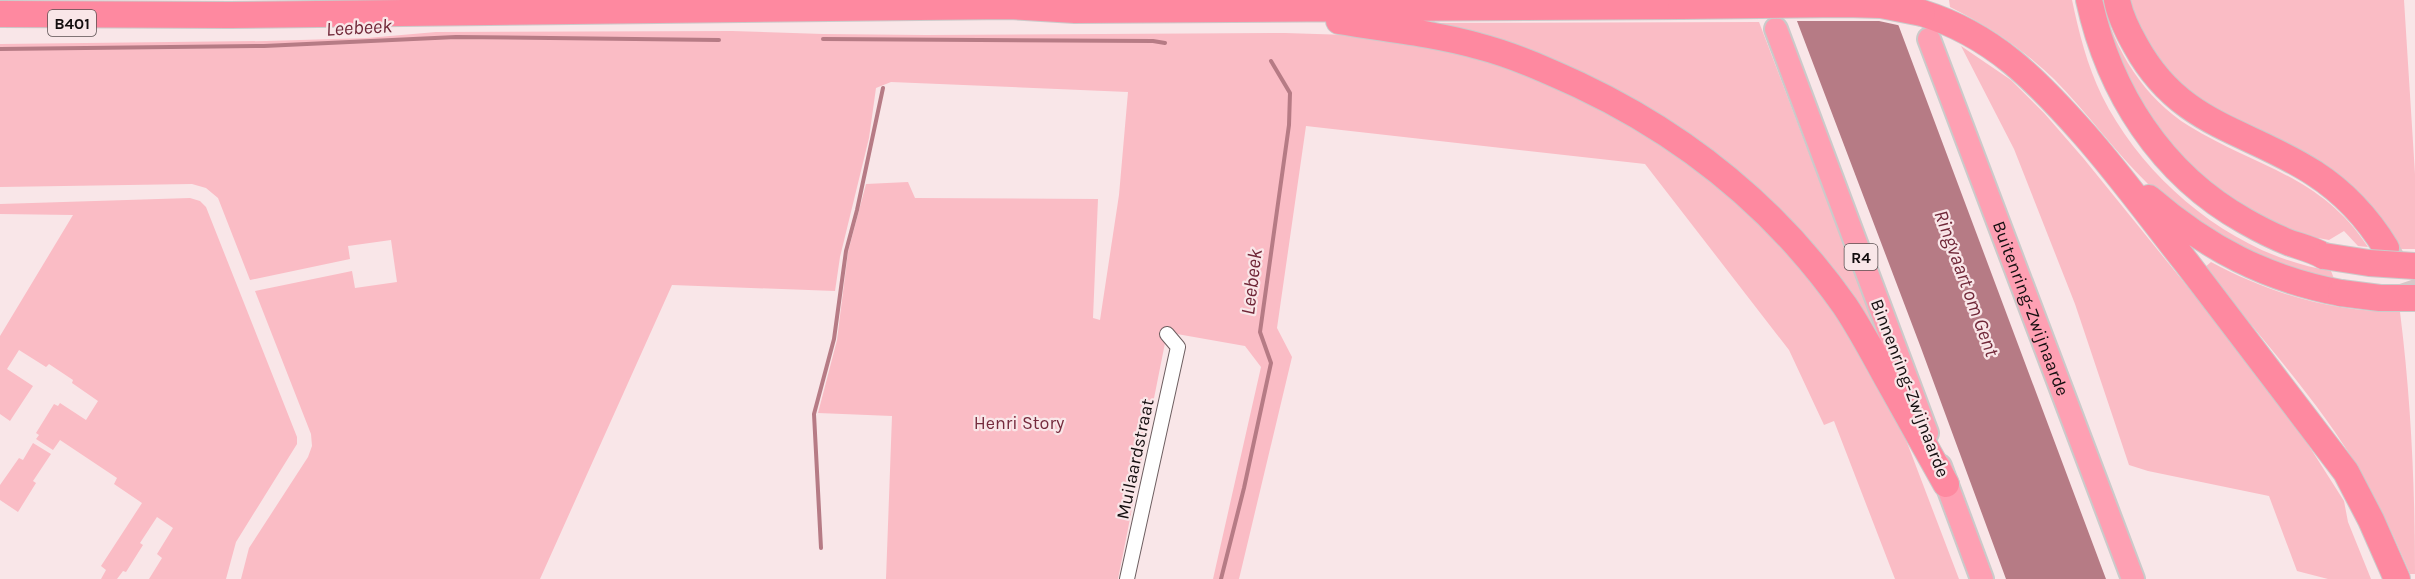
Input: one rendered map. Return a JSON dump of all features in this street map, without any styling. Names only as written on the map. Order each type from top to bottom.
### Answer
[{"type":"highway","points":[[1009,6],[1063,0]]},
{"type":"highway","points":[[2089,0],[2105,60],[2118,89],[2146,133],[2172,165],[2195,186],[2242,220],[2324,256],[2369,263],[2415,266]]},
{"type":"highway","points":[[2117,0],[2130,36],[2143,59],[2169,91],[2210,121],[2316,174],[2355,205],[2372,225],[2386,248]]},
{"type":"highway","points":[[0,14],[230,15],[1009,6],[1075,10],[1264,10],[1845,4],[1881,5],[1922,13],[1969,32],[2021,68],[2046,91],[2112,167],[2346,472],[2397,579]]},
{"type":"highway","name":"R4","points":[[1264,10],[1435,36],[1478,46],[1534,64],[1648,120],[1694,152],[1767,213],[1799,246],[1864,336],[1946,484]]},
{"type":"highway","name":"B401","points":[[0,26],[230,15]]},
{"type":"highway","name":"Binnenring-Zwijnaarde","points":[[1776,29],[1982,579]]},
{"type":"highway","name":"Buitenring-Zwijnaarde","points":[[1929,39],[2133,579]]},
{"type":"highway","points":[[2112,167],[2168,215],[2222,252],[2293,283],[2380,298],[2415,298]]},
{"type":"street","name":"Muilaardstraat","points":[[1127,579],[1184,346],[1167,334]]},
{"type":"green space","points":[[1949,0],[2072,0],[2084,49],[2102,96],[2120,128],[2142,158],[2197,210],[2228,232],[2295,263],[2331,271],[2335,281],[2294,271],[2252,256],[2218,238],[2176,209],[2148,184],[2054,79],[2005,39],[1950,7]]},
{"type":"green space","points":[[2099,0],[2103,0],[2114,37],[2123,54],[2133,71],[2158,102],[2189,126],[2308,188],[2329,203],[2350,223],[2368,247],[2358,246],[2344,231],[2329,240],[2318,238],[2316,241],[2281,229],[2225,196],[2177,156],[2132,94]]},
{"type":"green space","points":[[2128,0],[2404,0],[2415,174],[2415,249],[2399,249],[2384,224],[2210,109],[2169,75],[2147,45]]},
{"type":"green space","name":"Henri Story","points":[[1759,22],[1892,371],[1903,432],[1959,579],[1895,579],[1834,421],[1824,425],[1789,350],[1645,164],[1306,126],[1277,328],[1292,357],[1239,579],[1213,579],[1261,367],[1245,346],[1160,331],[1165,343],[1118,579],[886,579],[892,416],[818,413],[837,340],[848,252],[866,184],[908,182],[915,198],[1098,199],[1093,318],[1100,320],[1119,195],[1128,92],[891,82],[876,88],[869,138],[840,257],[835,291],[672,285],[540,579],[241,579],[249,548],[308,457],[312,446],[311,434],[255,291],[352,271],[355,288],[397,282],[391,240],[348,246],[350,259],[250,280],[218,198],[206,188],[192,184],[0,187],[0,44],[266,41],[367,38],[436,32],[732,31],[926,35],[1285,33],[1348,35],[1413,23]]},
{"type":"green space","points":[[1961,46],[2011,80],[2044,113],[2281,402],[2344,501],[2348,522],[2371,579],[2328,579],[2297,571],[2269,496],[2129,465],[2075,304],[2014,149]]},
{"type":"green space","points":[[190,198],[200,201],[206,207],[297,437],[297,444],[236,542],[226,579],[149,579],[162,558],[157,554],[173,528],[157,517],[140,543],[143,545],[126,572],[123,571],[117,579],[101,579],[106,570],[101,566],[142,503],[114,484],[117,478],[60,440],[53,450],[36,439],[39,435],[36,433],[54,404],[58,406],[60,403],[86,420],[98,401],[49,364],[46,367],[19,350],[7,369],[33,386],[10,421],[0,414],[0,336],[73,215],[0,214],[0,204]]},
{"type":"green space","points":[[2211,262],[2256,283],[2302,299],[2350,309],[2400,312],[2412,443],[2415,574],[2410,574],[2374,496],[2344,445],[2286,367],[2204,268]]},
{"type":"green space","points":[[33,443],[51,454],[33,481],[36,483],[18,512],[0,500],[0,485],[19,458],[23,460]]},
{"type":"water","name":"Ringvaart om Gent","points":[[1789,0],[1889,0],[2106,579],[2006,579]]},
{"type":"pier","points":[[1786,0],[1893,0],[1902,26],[1879,21],[1794,21]]},
{"type":"waterway","name":"Leebeek","points":[[0,49],[264,46],[456,37],[719,40]]},
{"type":"waterway","name":"Leebeek","points":[[823,39],[1153,41],[1165,43]]},
{"type":"waterway","name":"Leebeek","points":[[1221,579],[1244,488],[1271,363],[1260,332],[1289,125],[1290,93],[1271,61]]},
{"type":"waterway","points":[[821,548],[814,414],[834,339],[846,251],[883,88]]},
{"type":"tunnel","points":[[2386,248],[2399,271],[2415,318]]}]
